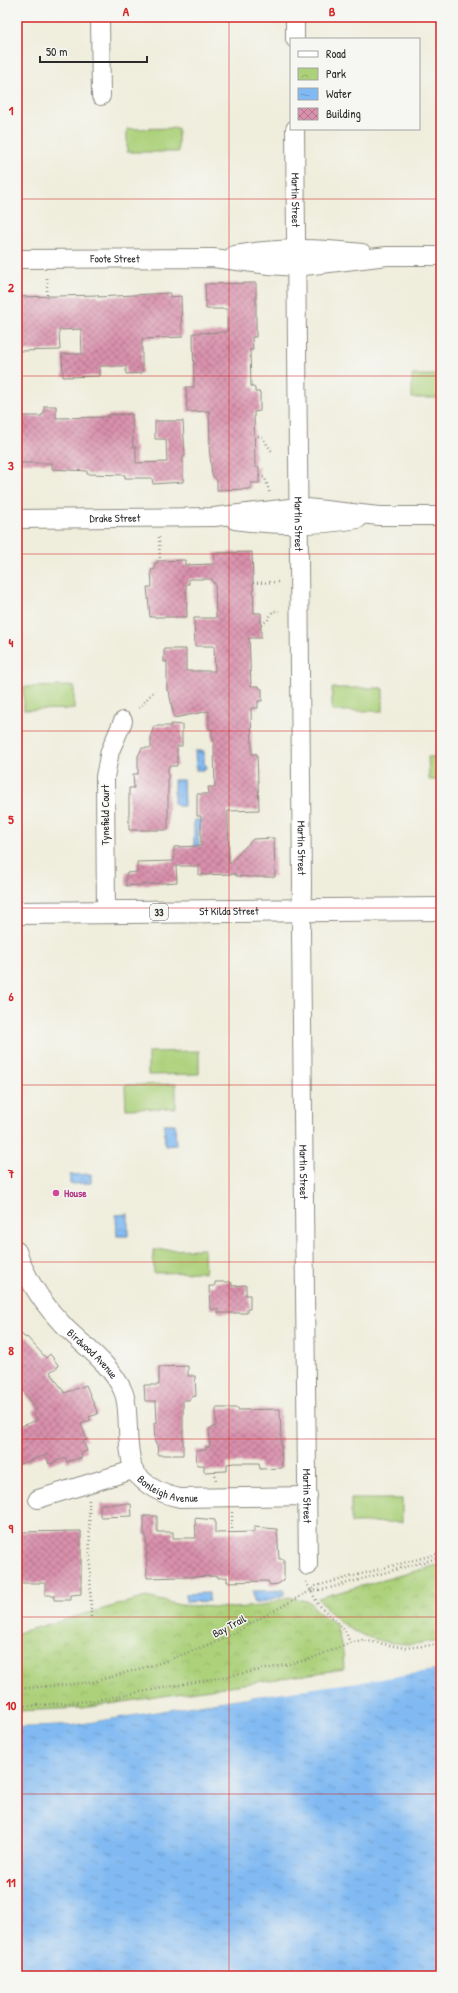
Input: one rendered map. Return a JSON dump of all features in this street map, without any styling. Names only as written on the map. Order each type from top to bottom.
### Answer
[{"type":"main road","name":"St Kilda Street","points":[[17,913],[441,909]]},
{"type":"street","points":[[100,17],[101,96]]},
{"type":"street","points":[[294,17],[295,38]]},
{"type":"street","name":"Martin Street","points":[[295,130],[302,885],[300,910],[308,1566]]},
{"type":"street","name":"Foote Street","points":[[213,258],[268,249],[296,248],[326,249],[387,256],[441,256]]},
{"type":"street","name":"Foote Street","points":[[17,259],[213,258],[296,267],[387,256]]},
{"type":"street","name":"Drake Street","points":[[214,518],[263,510],[298,507],[378,516],[441,516]]},
{"type":"street","name":"Drake Street","points":[[17,519],[214,518],[263,524],[298,525],[331,524],[378,516]]},
{"type":"street","name":"Tynefield Court","points":[[106,912],[105,777],[110,752],[123,721]]},
{"type":"street","name":"Birdwood Avenue","points":[[17,1251],[21,1264],[37,1294],[63,1325],[115,1377],[124,1392],[127,1402],[130,1452],[133,1470]]},
{"type":"street","name":"Bonleigh Avenue","points":[[38,1499],[133,1470],[152,1488],[165,1495],[180,1498],[308,1496]]},
{"type":"path","points":[[47,278],[47,296]]},
{"type":"path","points":[[254,435],[262,437],[273,453]]},
{"type":"path","points":[[259,476],[265,478],[270,497]]},
{"type":"path","points":[[159,537],[160,561]]},
{"type":"path","points":[[253,583],[279,582]]},
{"type":"path","points":[[262,624],[267,621],[273,611],[279,611]]},
{"type":"path","points":[[139,708],[155,690]]},
{"type":"path","points":[[88,1484],[90,1618]]},
{"type":"path","points":[[232,1498],[232,1532]]},
{"type":"path","name":"Bay Trail","points":[[17,1689],[93,1682],[166,1661],[221,1640],[310,1591],[316,1586],[441,1553]]},
{"type":"path","points":[[350,1643],[345,1630],[318,1604],[310,1591],[326,1589],[441,1557]]},
{"type":"path","points":[[17,1708],[91,1700],[261,1670],[307,1660],[350,1643],[362,1640],[405,1648],[441,1644]]},
{"type":"green space","points":[[178,128],[178,152],[127,152],[127,129]]},
{"type":"green space","points":[[412,375],[441,375],[441,398],[412,398]]},
{"type":"green space","points":[[74,686],[74,709],[24,710],[23,687]]},
{"type":"green space","points":[[332,688],[383,688],[383,711],[332,711]]},
{"type":"green space","points":[[428,757],[441,757],[441,780],[429,780]]},
{"type":"green space","points":[[199,1051],[199,1074],[148,1075],[148,1052]]},
{"type":"green space","points":[[176,1084],[176,1108],[126,1109],[125,1085]]},
{"type":"green space","points":[[204,1249],[205,1272],[154,1273],[153,1250]]},
{"type":"green space","points":[[351,1499],[402,1499],[402,1522],[351,1523]]},
{"type":"green space","points":[[441,1564],[441,1640],[404,1644],[378,1640],[355,1632],[335,1618],[318,1598]]},
{"type":"green space","points":[[146,1597],[180,1605],[234,1608],[261,1606],[288,1597],[310,1602],[318,1612],[336,1624],[343,1652],[344,1669],[83,1708],[17,1711],[17,1633]]},
{"type":"water","points":[[195,751],[204,751],[204,763],[207,766],[204,770],[196,770]]},
{"type":"water","points":[[174,780],[183,780],[184,806],[178,806],[174,803]]},
{"type":"water","points":[[194,820],[203,820],[203,829],[198,829],[199,846],[194,846]]},
{"type":"water","points":[[164,1124],[175,1124],[176,1145],[165,1146]]},
{"type":"water","points":[[91,1174],[91,1183],[70,1184],[70,1175]]},
{"type":"water","points":[[128,1214],[128,1236],[117,1236],[116,1215]]},
{"type":"water","points":[[284,1590],[284,1595],[260,1603],[254,1603],[253,1591]]},
{"type":"water","points":[[209,1593],[209,1601],[186,1602],[186,1594]]},
{"type":"water","points":[[441,1669],[441,1976],[17,1976],[17,1727],[72,1725],[234,1699]]},
{"type":"pier","points":[[441,1667],[441,1669],[381,1679],[234,1699],[72,1725],[17,1727],[18,1725],[71,1723],[234,1697]]},
{"type":"building","points":[[256,283],[256,337],[252,337],[253,350],[250,350],[251,386],[255,388],[255,392],[260,392],[260,411],[254,412],[255,467],[259,467],[259,483],[251,483],[251,489],[217,490],[217,480],[212,475],[209,446],[209,411],[187,412],[186,387],[194,387],[193,333],[227,332],[227,309],[206,309],[205,284]]},
{"type":"building","points":[[170,293],[170,297],[181,296],[182,337],[142,339],[142,373],[126,374],[126,366],[100,366],[100,376],[63,377],[62,354],[82,354],[81,329],[59,330],[60,350],[17,351],[17,297],[98,295],[98,297]]},
{"type":"building","points":[[44,406],[56,406],[56,418],[108,417],[108,415],[132,414],[133,447],[136,447],[136,463],[167,462],[166,439],[155,439],[155,421],[183,421],[185,456],[183,456],[183,482],[153,484],[152,478],[125,478],[125,475],[87,474],[87,471],[52,469],[52,463],[17,463],[17,416],[42,416],[42,414],[44,414]]},
{"type":"building","points":[[252,552],[254,613],[261,613],[261,638],[249,638],[251,686],[259,686],[259,688],[262,689],[262,701],[258,701],[258,708],[251,708],[252,754],[257,754],[259,810],[228,811],[229,864],[253,839],[274,838],[275,877],[236,876],[236,874],[199,875],[199,866],[176,866],[177,882],[126,886],[126,873],[137,872],[137,862],[174,861],[174,847],[201,846],[201,816],[197,816],[197,794],[209,794],[208,787],[215,787],[214,740],[212,740],[212,729],[209,729],[209,711],[174,718],[169,691],[167,691],[167,661],[164,662],[164,649],[186,649],[186,671],[215,671],[214,646],[195,646],[194,618],[216,618],[215,583],[213,583],[212,579],[189,579],[189,584],[186,584],[187,617],[150,617],[147,587],[152,587],[151,570],[155,569],[155,563],[158,563],[157,561],[185,560],[185,565],[215,564],[214,553]]},
{"type":"building","points":[[171,724],[182,725],[182,746],[177,746],[177,766],[169,766],[168,768],[168,830],[129,830],[129,788],[134,788],[133,774],[138,774],[138,756],[142,748],[151,748],[151,735],[154,726],[171,726]]},
{"type":"building","points":[[215,1282],[231,1282],[232,1286],[246,1285],[246,1295],[250,1295],[250,1309],[247,1309],[247,1313],[218,1313],[218,1309],[210,1309],[209,1286],[215,1286]]},
{"type":"building","points":[[17,1331],[26,1338],[27,1337],[46,1358],[50,1354],[59,1366],[50,1372],[65,1393],[86,1385],[98,1414],[89,1417],[91,1420],[81,1424],[87,1440],[83,1441],[87,1451],[81,1453],[82,1457],[67,1462],[66,1458],[49,1464],[46,1455],[17,1465],[17,1428],[37,1420],[33,1410],[37,1409],[17,1382]]},
{"type":"building","points":[[188,1366],[188,1376],[195,1376],[196,1396],[191,1397],[189,1400],[183,1400],[183,1455],[158,1455],[157,1443],[155,1443],[154,1423],[157,1423],[156,1401],[145,1401],[144,1385],[159,1385],[159,1367]]},
{"type":"building","points":[[216,1408],[238,1408],[238,1410],[280,1409],[282,1468],[260,1469],[259,1463],[234,1463],[227,1464],[227,1471],[204,1472],[204,1465],[197,1465],[196,1450],[206,1450],[206,1447],[210,1447],[209,1429],[216,1426]]},
{"type":"building","points":[[100,1504],[131,1504],[132,1516],[100,1517]]},
{"type":"building","points":[[144,1516],[157,1516],[157,1532],[173,1532],[173,1538],[196,1538],[195,1518],[215,1520],[215,1533],[254,1532],[254,1527],[277,1529],[279,1559],[284,1559],[284,1580],[278,1584],[270,1585],[268,1581],[227,1582],[227,1577],[218,1578],[218,1576],[147,1578]]},
{"type":"building","points":[[81,1531],[81,1594],[71,1595],[71,1600],[54,1600],[54,1595],[45,1595],[45,1583],[17,1583],[17,1532]]},
{"type":"place","name":"House","points":[[56,1193]]}]
